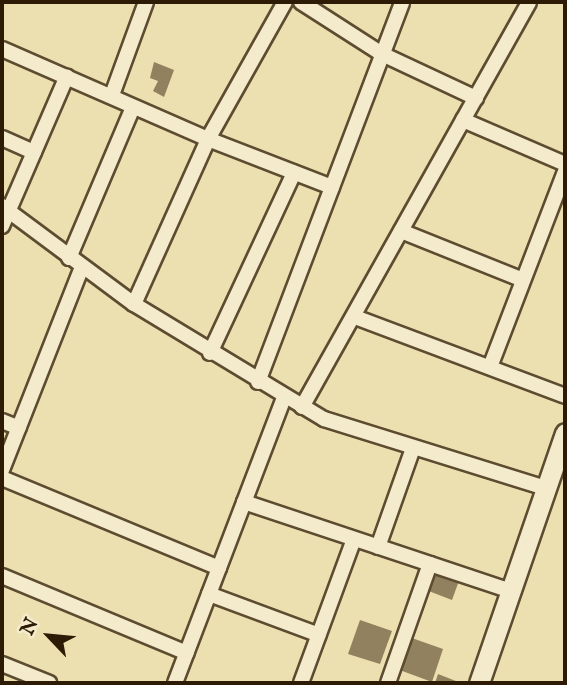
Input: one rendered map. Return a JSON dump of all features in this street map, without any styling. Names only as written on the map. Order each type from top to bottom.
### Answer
[{"type":"street","points":[[112,95],[146,2]]},
{"type":"street","points":[[134,304],[208,139],[285,2]]},
{"type":"street","points":[[301,2],[382,54],[476,98]]},
{"type":"street","points":[[258,382],[402,2]]},
{"type":"street","points":[[302,407],[355,317],[529,2]]},
{"type":"street","points":[[2,49],[208,139],[332,187]]},
{"type":"street","points":[[2,226],[5,208],[34,152],[67,76]]},
{"type":"street","points":[[69,258],[133,107]]},
{"type":"street","points":[[463,120],[565,163]]},
{"type":"street","points":[[2,138],[34,152]]},
{"type":"street","points":[[490,367],[565,172]]},
{"type":"street","points":[[210,353],[294,173]]},
{"type":"street","points":[[5,208],[81,269],[210,353],[324,419],[412,449],[546,488]]},
{"type":"street","points":[[401,231],[523,280]]},
{"type":"street","points":[[2,470],[81,269]]},
{"type":"street","points":[[355,317],[565,396]]},
{"type":"street","points":[[175,683],[284,397]]},
{"type":"street","points":[[2,421],[19,429]]},
{"type":"street","points":[[479,683],[565,433]]},
{"type":"street","points":[[378,547],[412,449]]},
{"type":"street","points":[[2,478],[219,568]]},
{"type":"street","points":[[244,502],[511,592]]},
{"type":"street","points":[[301,683],[355,539]]},
{"type":"street","points":[[388,683],[430,564]]},
{"type":"street","points":[[2,576],[187,653]]},
{"type":"street","points":[[209,594],[318,635]]},
{"type":"street","points":[[2,664],[49,683]]},
{"type":"building","points":[[154,62],[174,70],[164,97],[153,91],[158,81],[150,78]]},
{"type":"building","points":[[435,568],[460,578],[452,600],[426,590]]},
{"type":"building","points":[[360,620],[392,631],[380,664],[348,654]]},
{"type":"building","points":[[409,637],[443,649],[432,682],[397,669]]},
{"type":"building","points":[[438,674],[461,683],[435,683]]}]
